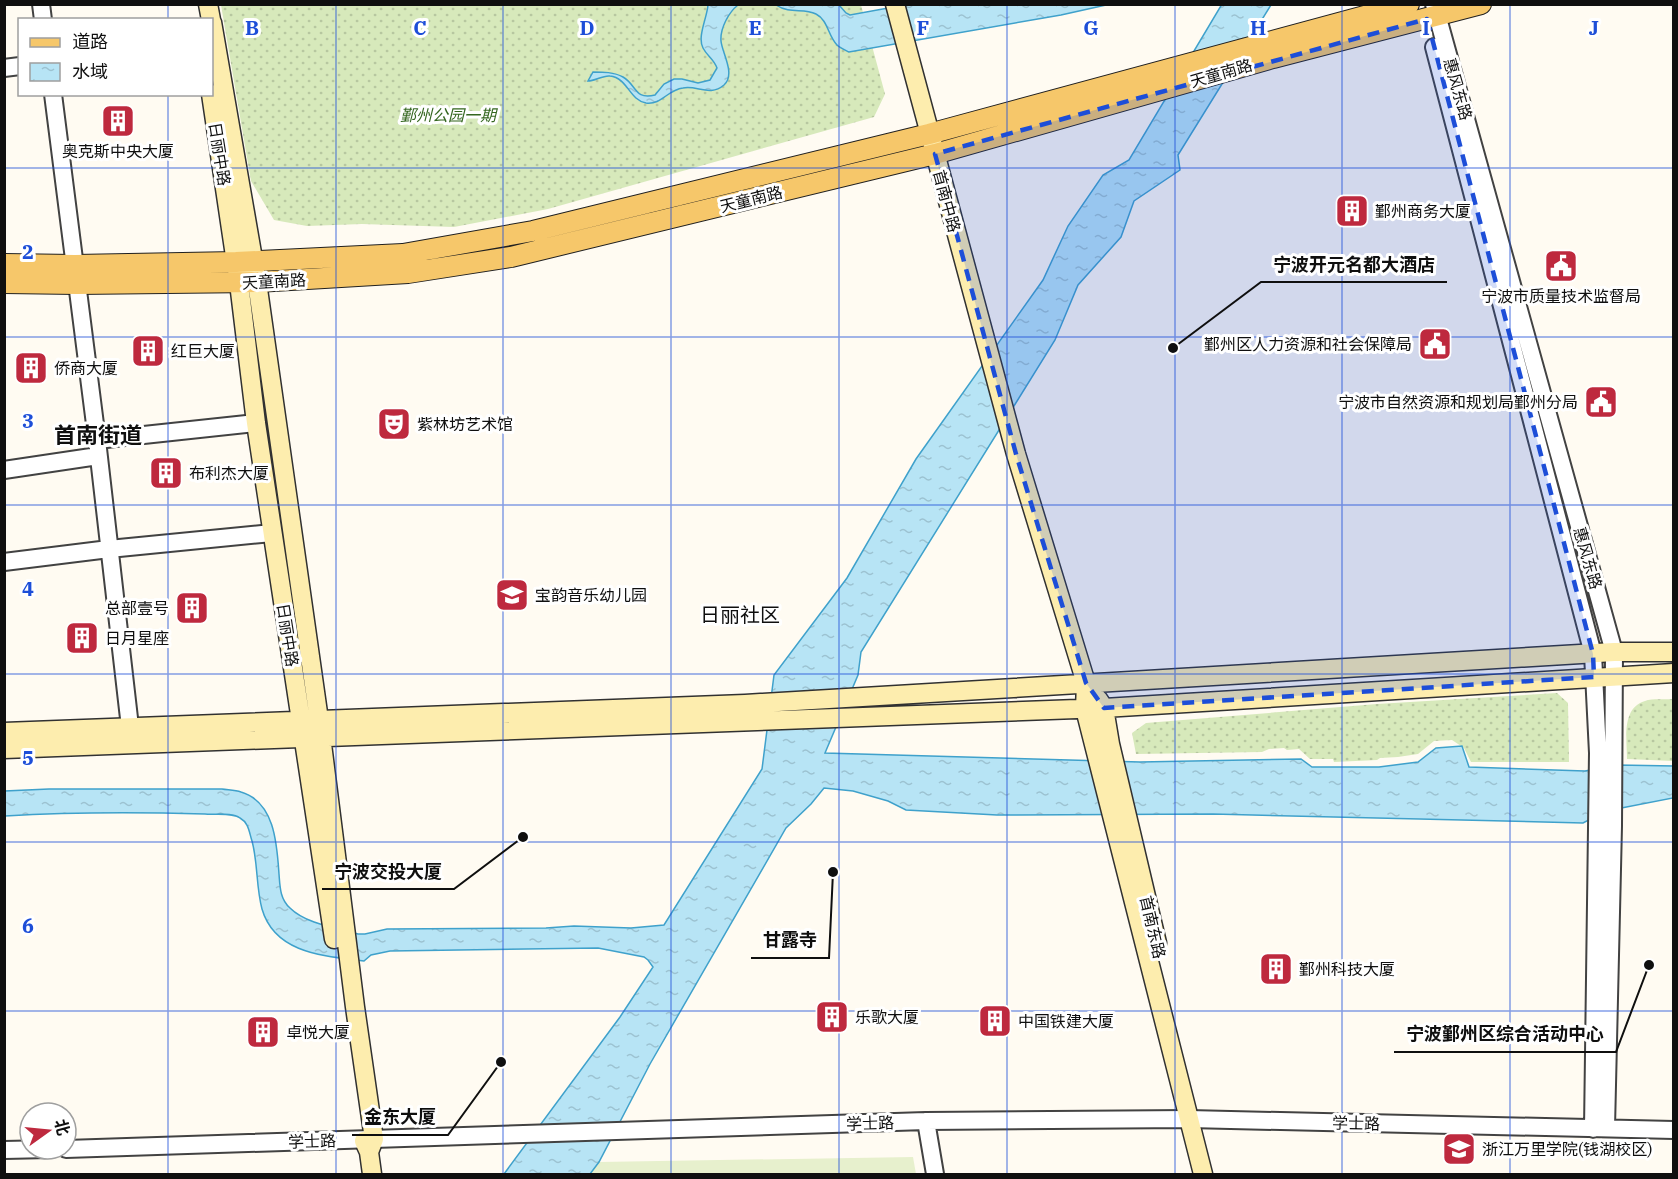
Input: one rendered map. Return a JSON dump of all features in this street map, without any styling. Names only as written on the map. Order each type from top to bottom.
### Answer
[{"type":"main road","name":"首南中路","points":[[895,4],[1016,454],[1086,683]]},
{"type":"main road","name":"天童南路","points":[[4,283],[76,274],[245,261],[403,254],[533,231],[929,134],[1409,4]]},
{"type":"main road","name":"天童南路","points":[[4,264],[76,274],[248,282],[408,273],[511,257],[934,154],[1430,11],[1481,4]]},
{"type":"main road","name":"日丽中路","points":[[213,35],[372,1174]]},
{"type":"main road","name":"日丽中路","points":[[211,96],[245,261]]},
{"type":"main road","name":"日丽中路","points":[[248,282],[256,423],[272,533],[311,729]]},
{"type":"main road","points":[[4,749],[1614,652],[1674,652]]},
{"type":"main road","points":[[4,732],[130,727],[311,729],[734,722],[1085,709],[1674,673]]},
{"type":"main road","points":[[1086,683],[1085,709],[1123,826]]},
{"type":"main road","name":"首南东路","points":[[1086,683],[1104,708],[1123,826],[1195,1120],[1203,1174]]},
{"type":"main road","name":"首南东路","points":[[1195,1120],[1214,1174]]},
{"type":"street","name":"惠风东路","points":[[1430,11],[1614,652],[1614,676],[1606,754],[1599,1129]]},
{"type":"street","name":"惠风东路","points":[[1430,11],[1593,654],[1594,677],[1606,754]]},
{"type":"street","points":[[53,96],[130,727]]},
{"type":"street","points":[[4,470],[97,448],[256,423]]},
{"type":"street","points":[[4,562],[272,533]]},
{"type":"street","name":"学士路","points":[[78,1149],[369,1144],[521,1134],[926,1121],[1195,1120],[1674,1130]]},
{"type":"street","points":[[926,1121],[935,1174]]},
{"type":"highlighted area","points":[[1427,19],[1593,654],[1594,677],[1104,708],[1086,683],[1016,454],[935,154]]},
{"type":"green space","name":"鄞州公园一期","points":[[221,5],[861,5],[885,94],[874,117],[548,209],[454,227],[362,224],[307,226],[274,220],[251,181]]},
{"type":"green space","points":[[1557,693],[1568,703],[1569,762],[1471,762],[1464,748],[1452,740],[1434,741],[1418,754],[1377,760],[1334,762],[1333,759],[1310,759],[1299,749],[1284,748],[1262,752],[1136,754],[1132,733],[1146,723],[1377,704]]},
{"type":"green space","points":[[1673,699],[1673,761],[1627,759],[1626,734],[1632,710],[1648,700]]},
{"type":"green space","points":[[913,1157],[916,1174],[590,1174],[599,1162]]},
{"type":"water","points":[[910,4],[1106,5],[849,52],[837,45],[823,20],[816,14],[787,10],[776,5],[839,5],[850,15]]},
{"type":"water","points":[[1222,4],[1271,5],[1178,155],[1180,170],[1134,201],[1121,237],[1078,285],[1055,340],[861,652],[858,675],[825,753],[1140,762],[1301,759],[1312,767],[1379,767],[1418,762],[1436,748],[1462,746],[1469,767],[1585,771],[1617,765],[1674,766],[1673,798],[1606,811],[1583,823],[1213,814],[997,815],[906,810],[888,801],[853,791],[824,788],[786,828],[650,1064],[599,1162],[590,1174],[504,1174],[620,1017],[653,967],[644,957],[598,948],[390,951],[371,955],[364,961],[318,954],[290,944],[269,924],[260,901],[254,849],[249,831],[245,822],[237,816],[130,813],[5,816],[5,791],[222,789],[236,791],[252,797],[261,805],[272,826],[277,850],[280,888],[284,901],[304,918],[322,925],[365,934],[387,929],[574,926],[631,928],[664,925],[762,769],[774,675],[847,578],[916,459],[1043,280],[1068,226],[1103,175],[1129,160]]},
{"type":"water","points":[[708,5],[738,5],[728,16],[722,31],[721,41],[729,69],[724,85],[714,90],[677,89],[661,100],[646,103],[636,98],[616,78],[607,76],[588,81],[593,72],[616,74],[628,80],[639,94],[648,96],[655,95],[664,84],[674,79],[698,83],[710,80],[717,68],[701,44]]},
{"type":"place","name":"奥克斯中央大厦","points":[[118,121]]},
{"type":"place","name":"鄞州商务大厦","points":[[1352,211]]},
{"type":"place","name":"宁波市质量技术监督局","points":[[1561,266]]},
{"type":"place","name":"鄞州区人力资源和社会保障局","points":[[1435,344]]},
{"type":"place","name":"宁波开元名都大酒店","points":[[1173,348]]},
{"type":"place","name":"红巨大厦","points":[[148,351]]},
{"type":"place","name":"侨商大厦","points":[[31,368]]},
{"type":"place","name":"宁波市自然资源和规划局鄞州分局","points":[[1601,402]]},
{"type":"place","name":"紫林坊艺术馆","points":[[394,424]]},
{"type":"place","name":"布利杰大厦","points":[[166,473]]},
{"type":"place","name":"宝韵音乐幼儿园","points":[[512,595]]},
{"type":"place","name":"总部壹号","points":[[192,608]]},
{"type":"place","name":"日月星座","points":[[82,638]]},
{"type":"place","name":"宁波交投大厦","points":[[523,837]]},
{"type":"place","name":"甘露寺","points":[[833,872]]},
{"type":"place","name":"宁波鄞州区综合活动中心","points":[[1649,965]]},
{"type":"place","name":"鄞州科技大厦","points":[[1276,969]]},
{"type":"place","name":"乐歌大厦","points":[[832,1017]]},
{"type":"place","name":"中国铁建大厦","points":[[995,1021]]},
{"type":"place","name":"卓悦大厦","points":[[263,1032]]},
{"type":"place","name":"金东大厦","points":[[501,1062]]},
{"type":"place","name":"浙江万里学院(钱湖校区)","points":[[1459,1149]]},
{"type":"district","name":"首南街道","points":[[98,434]]},
{"type":"district","name":"日丽社区","points":[[740,614]]}]
